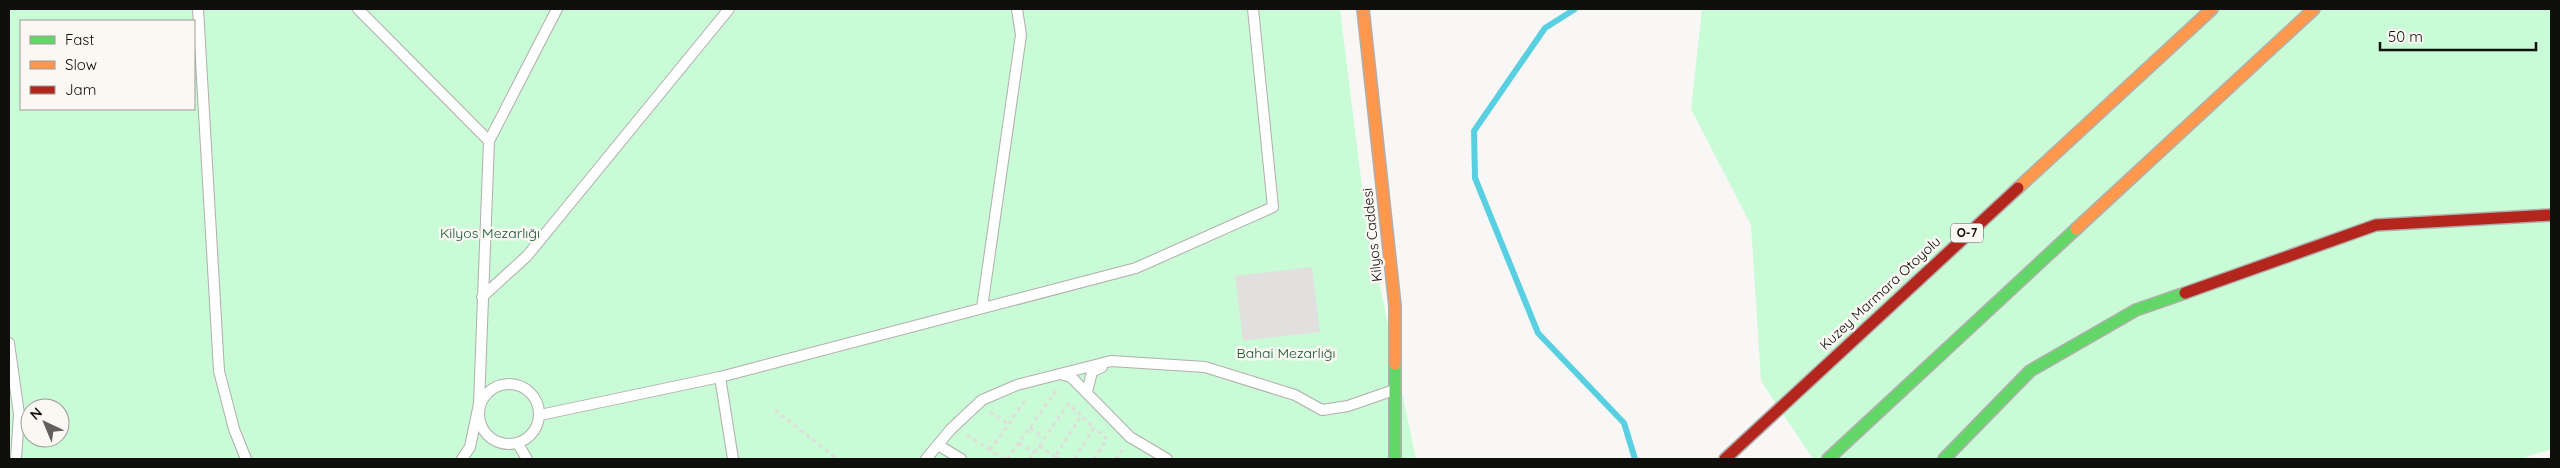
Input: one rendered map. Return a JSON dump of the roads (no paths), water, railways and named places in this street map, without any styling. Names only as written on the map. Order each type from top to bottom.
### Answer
[{"type":"main road","name":"Kilyos Caddesi","points":[[1362,9],[1395,306],[1395,459]]},
{"type":"main road","name":"Kuzey Marmara Otoyolu","points":[[1725,459],[2212,9]]},
{"type":"main road","points":[[1828,459],[2314,9]]},
{"type":"main road","points":[[1944,459],[2030,371],[2136,310],[2376,225],[2551,215]]},
{"type":"lane","points":[[198,9],[219,371],[234,430],[246,459]]},
{"type":"lane","points":[[358,9],[489,141]]},
{"type":"lane","points":[[462,459],[470,447],[479,404],[485,393],[503,383],[513,383],[531,392],[537,402],[540,415],[536,429],[530,437],[518,444],[505,445],[485,434],[480,424],[479,404],[482,297],[489,141],[557,9]]},
{"type":"lane","points":[[482,297],[527,256],[729,9]]},
{"type":"lane","points":[[982,308],[1020,35],[1017,9]]},
{"type":"lane","points":[[540,415],[720,377],[1136,268],[1273,207],[1254,9]]},
{"type":"lane","points":[[9,343],[19,414],[16,459]]},
{"type":"lane","points":[[926,459],[954,427],[982,400],[1017,385],[1042,378],[1063,375],[1112,361],[1205,368],[1295,395],[1322,410],[1348,406],[1395,389]]},
{"type":"lane","points":[[1087,392],[1092,372],[1112,361]]},
{"type":"lane","points":[[1063,375],[1087,392],[1130,437],[1167,459]]},
{"type":"lane","points":[[720,377],[733,459]]},
{"type":"lane","points":[[518,444],[527,459]]},
{"type":"lane","points":[[938,445],[961,459]]},
{"type":"waterway","points":[[1575,9],[1545,28],[1474,131],[1475,178],[1538,333],[1624,423],[1635,459]]},
{"type":"park label","name":"Kilyos Mezarlığı","points":[[490,233]]},
{"type":"park label","name":"Bahai Mezarlığı","points":[[1286,353]]}]
